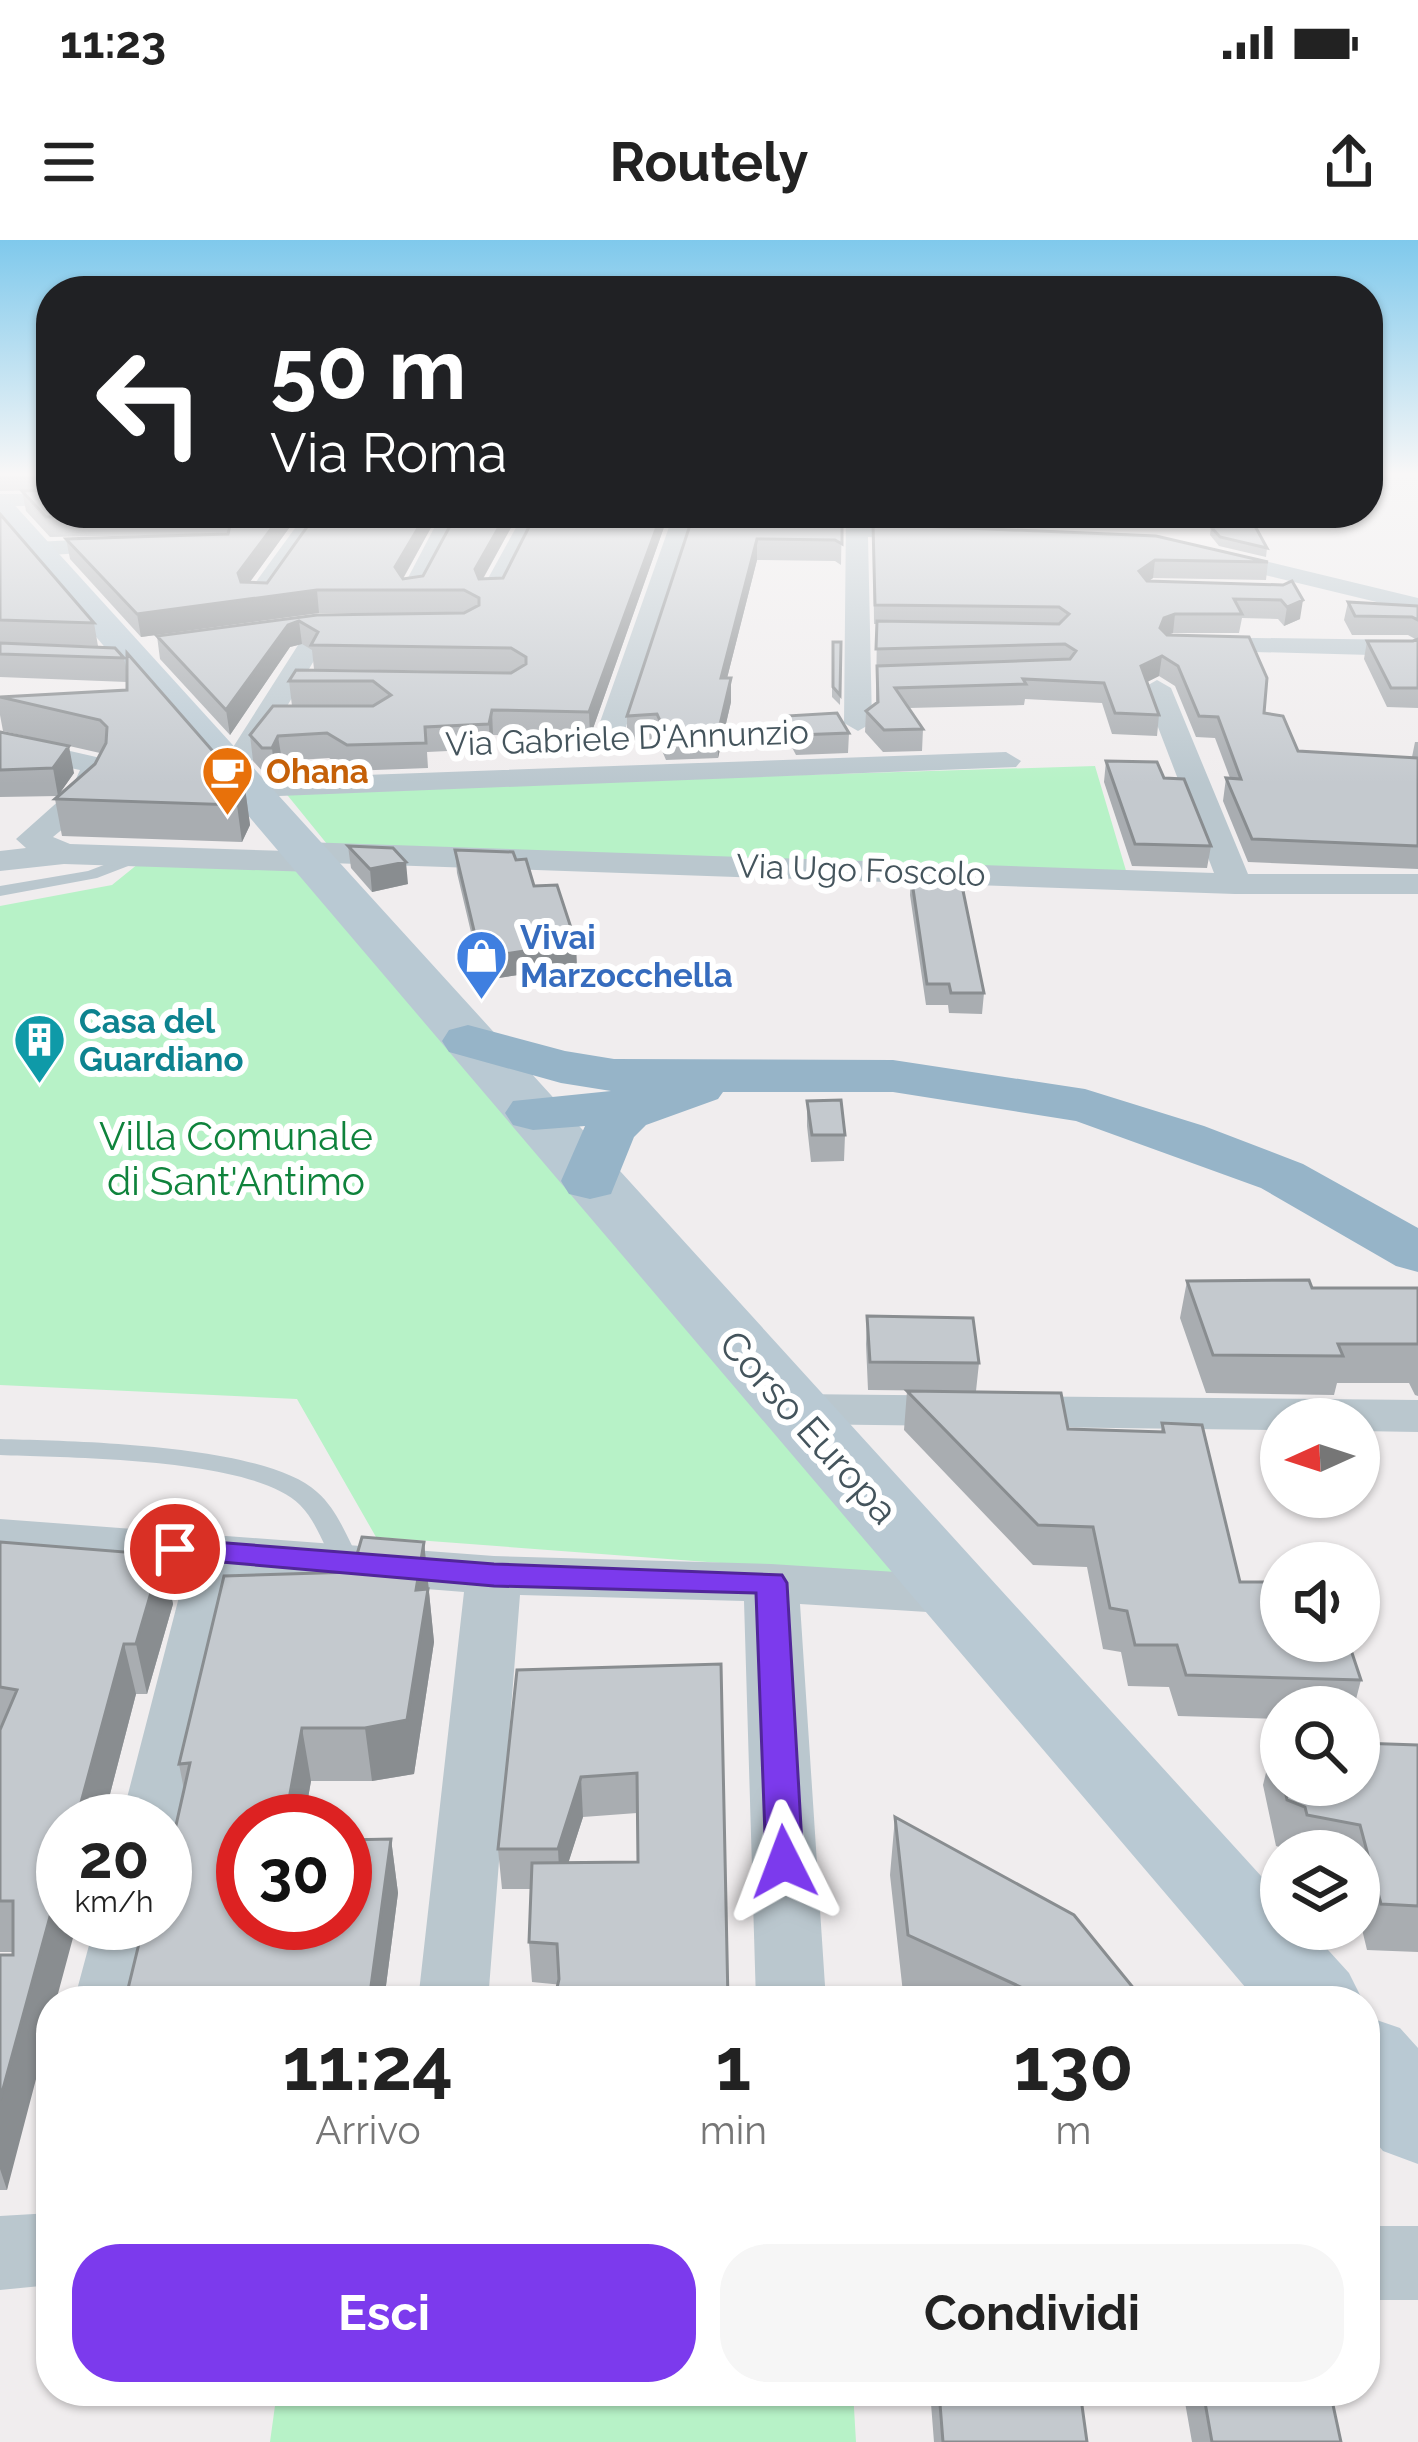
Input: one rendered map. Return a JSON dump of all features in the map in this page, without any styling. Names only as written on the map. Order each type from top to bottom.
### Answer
[{"type":"highway","points":[[468,1041],[623,1090]]},
{"type":"highway","points":[[533,1114],[623,1090],[736,1077],[893,1076],[1084,1106],[1184,1138],[1282,1176],[1418,1253]]},
{"type":"highway","points":[[590,1180],[600,1142],[623,1090]]},
{"type":"main road","name":"Corso Europa","points":[[57,579],[139,653],[468,1041],[1302,1986]]},
{"type":"main road","points":[[1380,2075],[1418,2119]]},
{"type":"street","points":[[257,597],[270,579]]},
{"type":"street","points":[[413,591],[419,579]]},
{"type":"street","points":[[492,593],[500,579]]},
{"type":"street","points":[[608,739],[663,579]]},
{"type":"street","points":[[858,723],[870,678],[872,633],[865,579]]},
{"type":"street","points":[[1306,579],[1418,605]]},
{"type":"street","points":[[1247,591],[1365,593]]},
{"type":"street","points":[[241,776],[242,758],[262,718],[314,636],[285,629]]},
{"type":"street","points":[[1174,644],[1408,648]]},
{"type":"street","points":[[91,658],[139,653]]},
{"type":"street","points":[[286,681],[331,682]]},
{"type":"street","points":[[1157,688],[1234,884]]},
{"type":"street","points":[[262,718],[307,718]]},
{"type":"street","points":[[0,744],[95,765],[97,777],[88,791],[32,838],[64,854]]},
{"type":"street","name":"Via Gabriele D'Annunzio","points":[[241,776],[1006,761]]},
{"type":"street","name":"Via Ugo Foscolo","points":[[0,862],[64,854],[143,854],[1234,884],[1418,884]]},
{"type":"street","points":[[793,1409],[1418,1416]]},
{"type":"street","points":[[0,1537],[494,1575],[959,1594]]},
{"type":"street","points":[[160,1794],[218,1552]]},
{"type":"street","points":[[454,1986],[494,1575]]},
{"type":"street","points":[[771,1583],[790,1986]]},
{"type":"street","points":[[113,1986],[121,1950]]},
{"type":"street","points":[[1380,2263],[1418,2264]]},
{"type":"lane","points":[[0,890],[124,866],[143,854]]},
{"type":"lane","points":[[0,1447],[186,1460],[266,1478],[306,1495],[347,1563]]},
{"type":"green space","points":[[1095,766],[1127,874],[327,844],[284,791]]},
{"type":"green space","name":"Villa Comunale di Sant'Antimo","points":[[138,864],[297,869],[908,1577],[376,1537],[297,1399],[0,1385],[0,906],[112,885]]},
{"type":"green space","points":[[275,2406],[854,2406],[856,2442],[270,2442]]},
{"type":"building","points":[[0,579],[56,579],[94,623],[0,620]]},
{"type":"building","points":[[104,579],[267,583],[270,579],[638,579],[589,712],[492,710],[489,724],[425,727],[426,743],[347,745],[327,733],[278,736],[272,748],[262,748],[250,735],[273,706],[373,706],[391,695],[373,681],[289,681],[296,670],[511,673],[526,664],[526,657],[511,648],[311,645],[318,632],[299,621],[288,625],[226,710],[157,636],[317,615],[464,613],[479,605],[479,598],[464,590],[317,590],[137,614]]},
{"type":"building","points":[[672,579],[747,579],[721,678],[731,678],[718,733],[666,734],[657,714],[627,716]]},
{"type":"building","points":[[874,579],[1145,579],[1283,585],[1292,581],[1303,600],[1287,607],[1281,600],[1234,599],[1242,614],[1175,614],[1164,618],[1160,628],[1167,635],[1249,637],[1267,678],[1264,713],[1283,716],[1298,751],[1418,758],[1418,846],[1252,839],[1226,778],[1241,779],[1218,717],[1199,716],[1178,666],[1162,656],[1141,666],[1159,715],[1115,713],[1104,683],[1023,679],[1026,684],[895,688],[923,729],[884,730],[866,711],[878,702],[877,666],[1070,659],[1076,651],[1065,644],[876,649],[877,621],[1059,624],[1069,614],[1059,607],[875,605]]},
{"type":"building","points":[[1348,602],[1418,606],[1418,620],[1355,616]]},
{"type":"building","points":[[1418,639],[1418,688],[1391,688],[1367,641]]},
{"type":"building","points":[[833,642],[841,642],[840,695],[833,687]]},
{"type":"building","points":[[0,643],[115,648],[124,658],[0,654]]},
{"type":"building","points":[[127,653],[245,788],[237,805],[55,799],[95,764],[106,743],[107,727],[100,720],[0,697],[127,690]]},
{"type":"building","points":[[837,713],[849,733],[797,735],[786,716]]},
{"type":"building","points":[[0,732],[69,746],[53,768],[0,770]]},
{"type":"building","points":[[1106,761],[1157,762],[1164,778],[1184,779],[1211,846],[1135,844]]},
{"type":"building","points":[[348,846],[393,848],[406,862],[370,869]]},
{"type":"building","points":[[455,850],[513,852],[516,860],[526,859],[534,886],[557,885],[576,943],[491,956],[476,939]]},
{"type":"building","points":[[911,875],[960,876],[984,993],[951,993],[949,984],[927,984]]},
{"type":"building","points":[[841,1100],[845,1135],[812,1135],[807,1101]]},
{"type":"building","points":[[1309,1280],[1312,1288],[1418,1288],[1418,1344],[1338,1344],[1343,1356],[1213,1355],[1187,1281]]},
{"type":"building","points":[[867,1316],[973,1318],[979,1363],[870,1362]]},
{"type":"building","points":[[907,1391],[1061,1393],[1068,1429],[1164,1432],[1162,1423],[1202,1425],[1240,1582],[1260,1582],[1260,1662],[1355,1662],[1361,1680],[1186,1675],[1177,1645],[1135,1645],[1127,1611],[1110,1608],[1093,1527],[1038,1525]]},
{"type":"building","points":[[362,1537],[424,1542],[416,1590],[428,1589],[407,1720],[365,1728],[302,1728],[290,1794],[216,1794],[216,1950],[372,1950],[372,1839],[391,1839],[371,1986],[129,1986],[137,1950],[192,1950],[192,1794],[183,1794],[190,1763],[179,1764],[224,1576],[352,1572]]},
{"type":"building","points":[[0,1542],[162,1555],[136,1644],[124,1644],[83,1794],[36,1794],[36,1950],[41,1950],[0,2100],[0,1955],[13,1955],[13,1901],[0,1901],[0,1730],[17,1690],[0,1687]]},
{"type":"building","points":[[721,1664],[728,1986],[557,1986],[557,1944],[529,1942],[532,1863],[638,1862],[637,1773],[581,1777],[558,1849],[498,1849],[517,1670]]},
{"type":"building","points":[[1380,1744],[1418,1745],[1418,1906],[1381,1904],[1380,1830],[1361,1830],[1360,1825],[1307,1815],[1305,1807],[1380,1806]]},
{"type":"building","points":[[895,1817],[1074,1915],[1132,1986],[1018,1986],[908,1935]]},
{"type":"building","points":[[940,2406],[1082,2406],[1087,2442],[943,2442]]},
{"type":"building","points":[[1206,2406],[1333,2406],[1341,2442],[1212,2442]]},
{"type":"place","name":"Ohana","points":[[227,817]]},
{"type":"place","name":"Vivai Marzocchella","points":[[481,1002]]},
{"type":"place","name":"Casa del Guardiano","points":[[40,1086]]},
{"type":"route","points":[[175,1549],[494,1575],[771,1583],[784,1862]]}]
